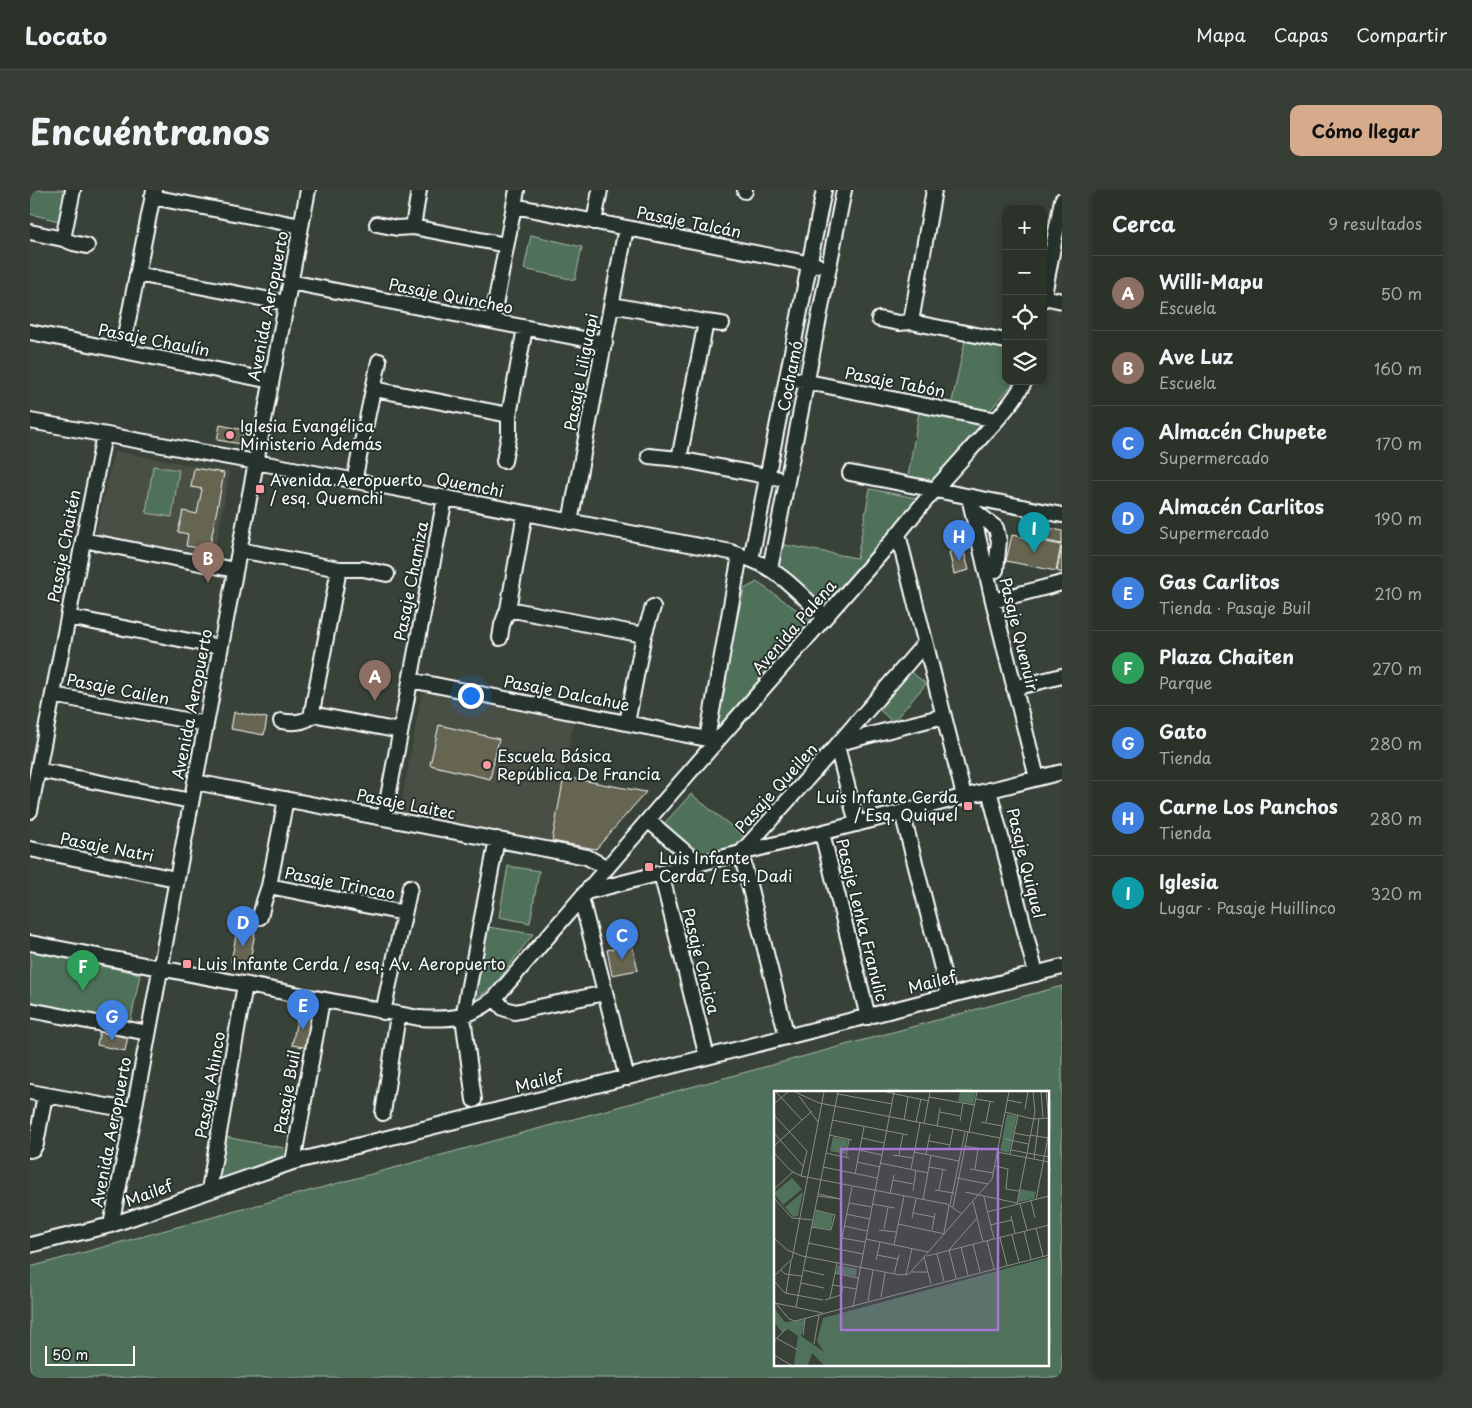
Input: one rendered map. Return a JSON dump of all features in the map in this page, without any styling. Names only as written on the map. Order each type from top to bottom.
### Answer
[{"type":"street","points":[[63,239],[73,190]]},
{"type":"street","name":"Avenida Aeropuerto","points":[[111,1225],[308,190]]},
{"type":"street","points":[[413,228],[420,190]]},
{"type":"street","points":[[492,321],[517,190]]},
{"type":"street","points":[[594,222],[600,190]]},
{"type":"street","name":"Cochamó","points":[[711,741],[746,557],[768,476],[824,190]]},
{"type":"street","name":"Cochamó","points":[[770,569],[844,190]]},
{"type":"street","points":[[911,322],[934,190]]},
{"type":"street","points":[[122,351],[153,194],[301,226]]},
{"type":"street","points":[[1045,295],[1062,205]]},
{"type":"street","name":"Pasaje Talcán","points":[[514,206],[829,267]]},
{"type":"street","points":[[377,224],[397,228],[413,228],[506,245]]},
{"type":"street","name":"Pasaje Liliguapi","points":[[570,522],[626,228]]},
{"type":"street","points":[[30,232],[87,246]]},
{"type":"street","points":[[137,274],[286,303]]},
{"type":"street","name":"Pasaje Quincheo","points":[[290,282],[605,343]]},
{"type":"street","points":[[1047,299],[1062,301]]},
{"type":"street","points":[[612,305],[722,324]]},
{"type":"street","points":[[879,320],[899,323],[911,322],[1002,340]]},
{"type":"street","points":[[679,459],[706,322]]},
{"type":"street","points":[[504,461],[509,435],[509,415],[525,328]]},
{"type":"street","name":"Pasaje Chaulín","points":[[30,332],[271,381]]},
{"type":"street","points":[[354,481],[379,361]]},
{"type":"street","name":"Pasaje Tabón","points":[[788,378],[996,420]]},
{"type":"street","name":"Avenida Palena","points":[[463,1017],[477,1011],[495,998],[648,820],[711,741],[898,534],[996,420],[1023,385]]},
{"type":"street","points":[[374,389],[509,415]]},
{"type":"street","name":"Quemchi","points":[[30,421],[525,513],[746,557],[770,569],[825,617]]},
{"type":"street","name":"Pasaje Chaitén","points":[[30,811],[104,435]]},
{"type":"street","points":[[649,456],[679,459],[787,480]]},
{"type":"street","points":[[850,473],[934,490],[970,503],[1062,515]]},
{"type":"street","name":"Pasaje Chamiza","points":[[384,818],[445,498]]},
{"type":"street","points":[[970,503],[996,528],[999,541],[996,570]]},
{"type":"street","name":"Pasaje Quenuir","points":[[970,503],[992,601],[1037,778]]},
{"type":"street","points":[[500,638],[502,625],[508,609],[525,513]]},
{"type":"street","points":[[898,534],[964,796]]},
{"type":"street","points":[[83,540],[235,570]]},
{"type":"street","points":[[239,550],[339,570],[363,570],[387,574]]},
{"type":"street","points":[[281,721],[291,723],[309,719],[312,714],[339,570]]},
{"type":"street","points":[[992,601],[1062,583]]},
{"type":"street","points":[[627,723],[644,636],[653,607]]},
{"type":"street","points":[[508,609],[644,636]]},
{"type":"street","points":[[68,617],[220,647]]},
{"type":"street","name":"Pasaje Queilen","points":[[741,853],[925,643]]},
{"type":"street","points":[[1014,688],[1062,676]]},
{"type":"street","name":"Pasaje Dalcahue","points":[[410,680],[711,741]]},
{"type":"street","name":"Pasaje Cailen","points":[[53,695],[206,724]]},
{"type":"street","points":[[312,714],[400,732]]},
{"type":"street","name":"Pasaje Queilen","points":[[838,744],[944,716]]},
{"type":"street","name":"Pasaje Queilen","points":[[838,744],[857,824]]},
{"type":"street","points":[[38,770],[191,801]]},
{"type":"street","points":[[627,1078],[605,993],[583,895],[661,873],[1062,772]]},
{"type":"street","name":"Pasaje Laitec","points":[[195,782],[587,857],[607,868]]},
{"type":"street","name":"Pasaje Quiquel","points":[[989,790],[1036,974]]},
{"type":"street","name":"Pasaje Trincao","points":[[260,917],[269,886],[286,799]]},
{"type":"street","points":[[902,812],[949,996]]},
{"type":"street","points":[[648,820],[699,864]]},
{"type":"street","name":"Pasaje Lenka Franulic","points":[[822,832],[868,1017]]},
{"type":"street","points":[[474,1100],[463,1017],[496,839]]},
{"type":"street","name":"Pasaje Natri","points":[[30,849],[176,879]]},
{"type":"street","points":[[741,853],[786,1037]]},
{"type":"street","name":"Pasaje Chaica","points":[[661,873],[707,1058]]},
{"type":"street","name":"Pasaje Trincao","points":[[269,886],[404,913]]},
{"type":"street","name":"Pasaje Trincao","points":[[383,1012],[410,887]]},
{"type":"street","points":[[30,943],[398,1015],[440,1019],[463,1017]]},
{"type":"street","name":"Mailef","points":[[30,1245],[111,1225],[293,1162],[476,1114],[707,1058],[1062,967]]},
{"type":"street","name":"Pasaje Ahinco","points":[[209,1190],[245,985]]},
{"type":"street","points":[[495,998],[503,1008],[519,1012],[605,993]]},
{"type":"street","name":"Pasaje Buil","points":[[293,1162],[322,1000]]},
{"type":"street","points":[[30,1010],[148,1033]]},
{"type":"street","points":[[383,1113],[398,1015]]},
{"type":"street","points":[[30,1092],[134,1111]]},
{"type":"street","points":[[30,1150],[36,1144],[45,1095]]},
{"type":"shaded area","points":[[114,451],[230,472],[213,559],[95,537]]},
{"type":"shaded area","name":"Escuela Básica República De Francia","points":[[422,693],[574,720],[551,845],[406,816],[400,810]]},
{"type":"green space","points":[[30,190],[66,190],[59,221],[30,214]]},
{"type":"green space","points":[[531,235],[582,247],[575,280],[524,269]]},
{"type":"green space","points":[[965,341],[1002,348],[1002,385],[1012,385],[987,414],[951,406]]},
{"type":"green space","points":[[919,412],[981,425],[932,480],[908,476]]},
{"type":"green space","points":[[153,466],[179,470],[172,517],[146,513]]},
{"type":"green space","points":[[870,489],[921,499],[824,607],[776,565],[780,544],[857,558]]},
{"type":"green space","points":[[757,582],[813,621],[718,727],[713,725],[744,589]]},
{"type":"green space","points":[[907,668],[926,684],[893,722],[874,705]]},
{"type":"green space","points":[[691,794],[746,838],[737,846],[698,858],[662,826]]},
{"type":"green space","points":[[508,866],[539,871],[530,923],[499,917]]},
{"type":"green space","points":[[488,927],[533,934],[494,986],[468,1005]]},
{"type":"green space","points":[[30,951],[140,974],[130,1025],[30,1007]]},
{"type":"green space","points":[[1062,986],[1062,1378],[30,1378],[30,1267]]},
{"type":"green space","points":[[225,1137],[284,1148],[283,1156],[214,1183]]},
{"type":"building","name":"Iglesia Evangélica Ministerio Además","points":[[220,425],[244,430],[241,444],[217,440]]},
{"type":"building","points":[[194,468],[224,473],[209,550],[186,546],[188,534],[178,532],[183,511],[197,514],[202,489],[191,487]]},
{"type":"building","points":[[1050,528],[1062,531],[1062,544],[1047,541]]},
{"type":"building","points":[[1012,535],[1061,545],[1056,571],[1006,561]]},
{"type":"building","points":[[1062,547],[1062,573],[1057,571]]},
{"type":"building","points":[[963,548],[969,570],[954,574],[949,552]]},
{"type":"building","points":[[234,712],[267,718],[264,735],[231,729]]},
{"type":"building","points":[[439,725],[499,739],[490,779],[430,765]]},
{"type":"building","points":[[564,777],[646,792],[596,849],[552,841]]},
{"type":"building","points":[[237,930],[255,933],[249,965],[231,962]]},
{"type":"building","points":[[632,945],[638,970],[612,975],[607,950]]},
{"type":"building","points":[[298,1014],[314,1016],[308,1048],[292,1045]]},
{"type":"building","points":[[100,1030],[128,1036],[125,1051],[97,1045]]},
{"type":"place","name":"Iglesia Evangélica Ministerio Además","points":[[230,435]]},
{"type":"place","name":"Avenida Aeropuerto / esq. Quemchi","points":[[260,489]]},
{"type":"place","name":"Iglesia","points":[[1034,553]]},
{"type":"place","name":"Carne Los Panchos","points":[[959,561]]},
{"type":"place","name":"Ave Luz","points":[[208,583]]},
{"type":"place","name":"Willi-Mapu","points":[[375,701]]},
{"type":"place","name":"Escuela Básica República De Francia","points":[[487,765]]},
{"type":"place","name":"Luis Infante Cerda / Esq. Quiquel","points":[[968,806]]},
{"type":"place","name":"Luis Infante Cerda / Esq. Dadi","points":[[649,867]]},
{"type":"place","name":"Almacén Carlitos","points":[[243,947]]},
{"type":"place","name":"Almacén Chupete","points":[[622,960]]},
{"type":"place","name":"Luis Infante Cerda / esq. Av. Aeropuerto","points":[[187,964]]},
{"type":"place","name":"Plaza Chaiten","points":[[83,991]]},
{"type":"place","name":"Gas Carlitos","points":[[303,1030]]},
{"type":"place","name":"Gato","points":[[112,1041]]}]
